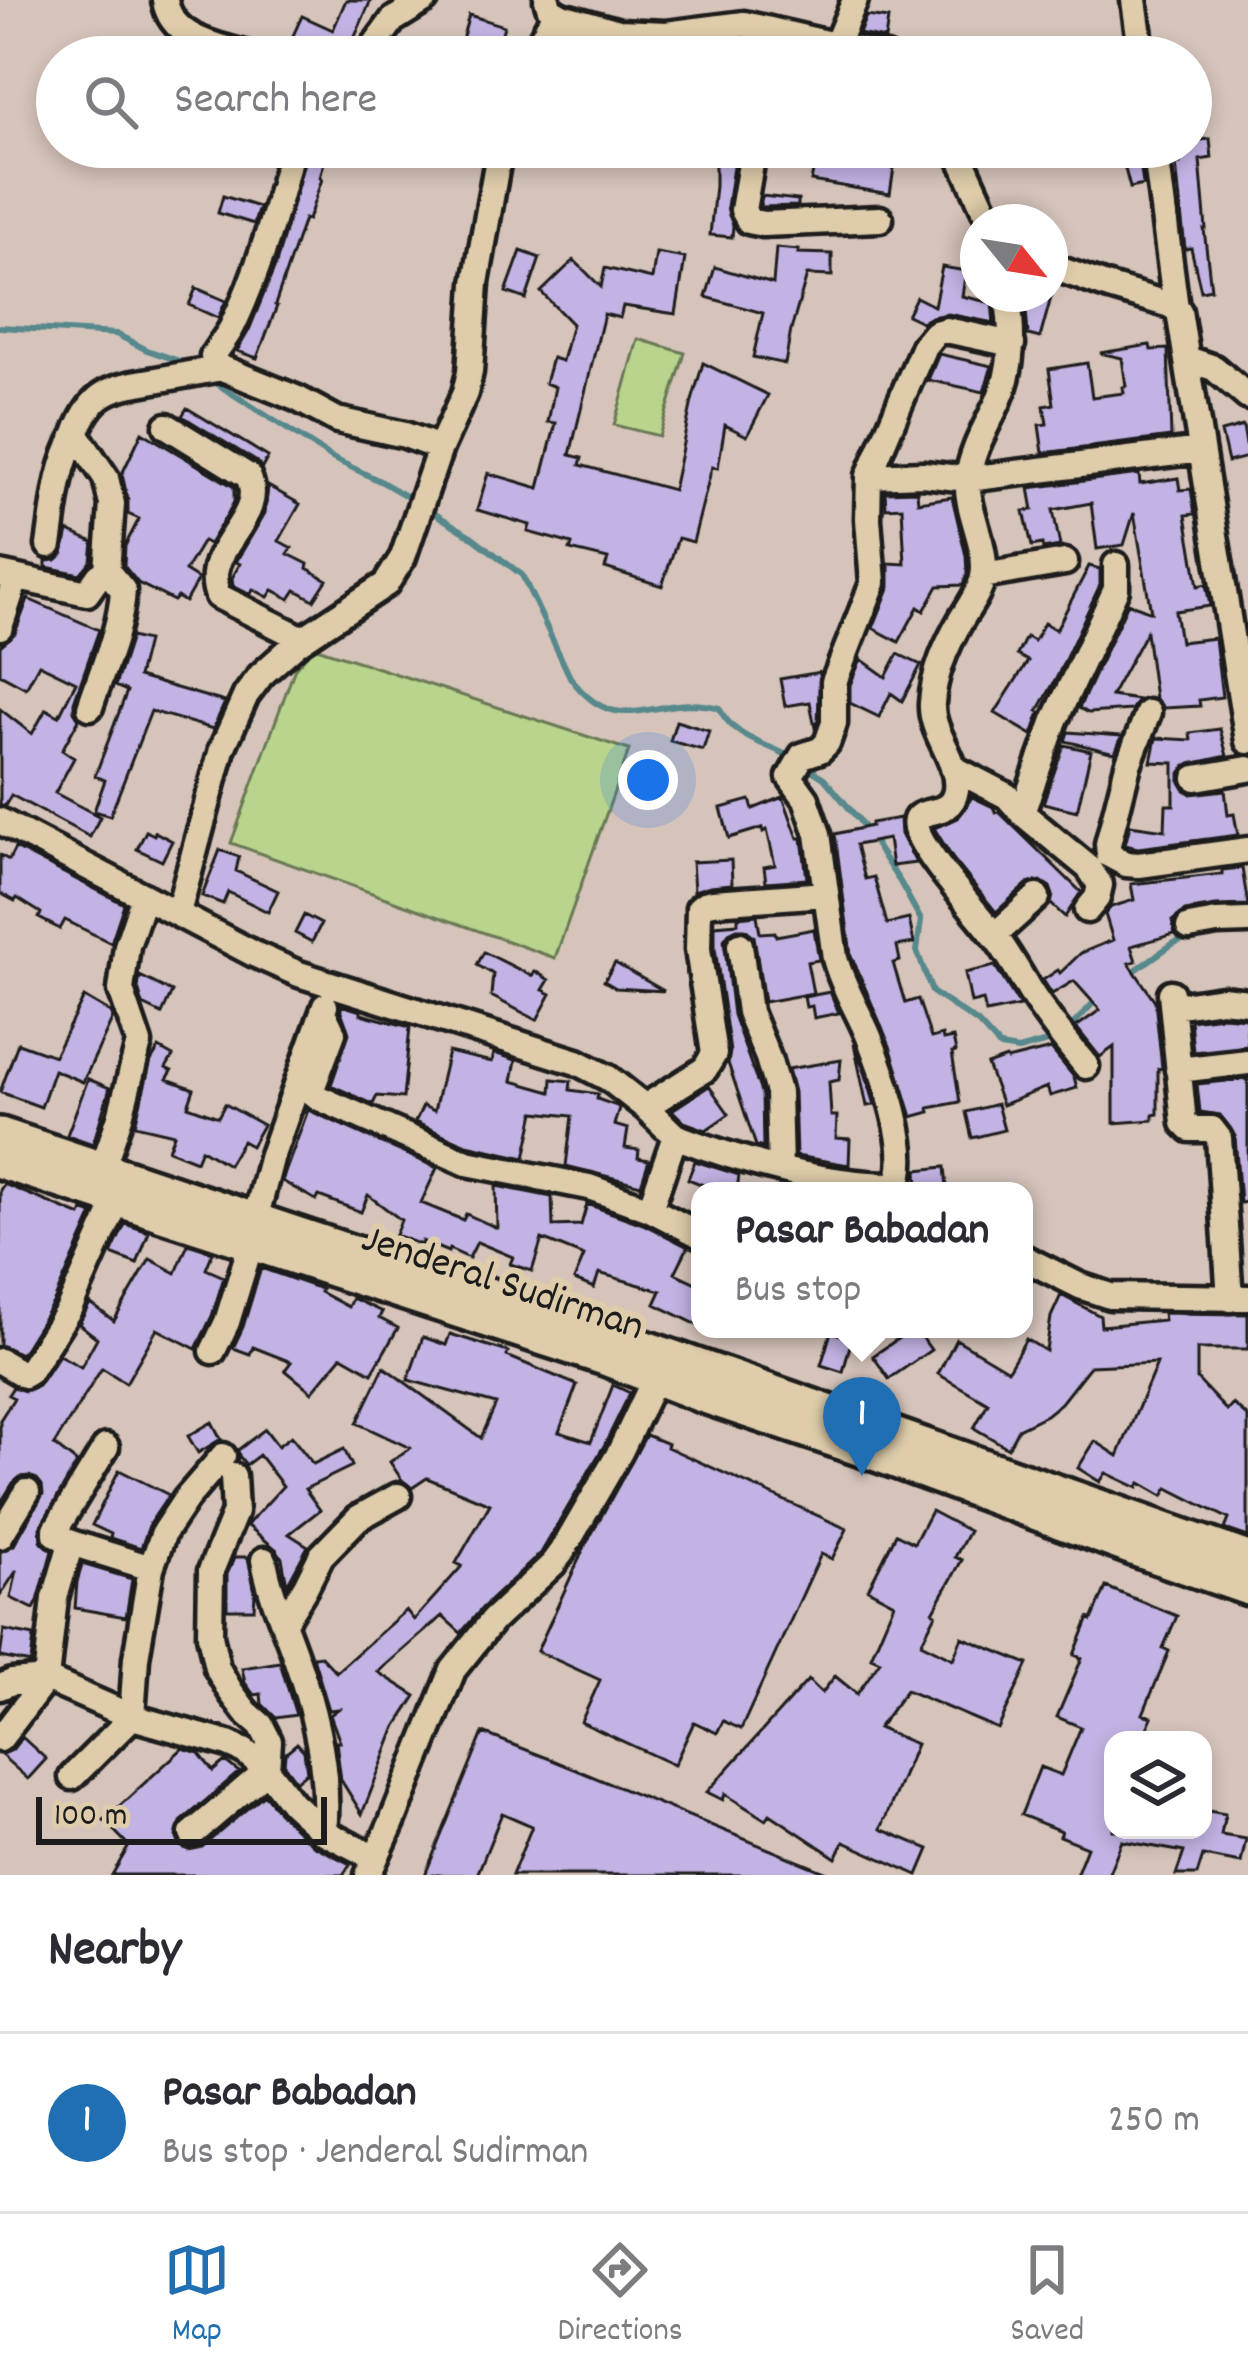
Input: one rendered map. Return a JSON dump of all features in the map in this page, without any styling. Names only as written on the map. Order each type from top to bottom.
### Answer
[{"type":"highway","name":"Jenderal Sudirman","points":[[1,1158],[102,1168],[650,1391],[699,1394],[1248,1588]]},
{"type":"highway","name":"Jenderal Sudirman","points":[[1,1158],[118,1199],[374,1261],[534,1309],[1248,1559]]},
{"type":"street","points":[[165,0],[172,23],[196,36]]},
{"type":"street","points":[[381,36],[393,20],[425,0]]},
{"type":"street","points":[[840,36],[854,0]]},
{"type":"street","points":[[1134,0],[1139,36]]},
{"type":"street","points":[[540,36],[551,6],[590,25],[637,35],[744,24],[763,36]]},
{"type":"street","points":[[287,168],[245,297],[213,356],[217,364],[337,420],[440,448]]},
{"type":"street","points":[[178,913],[223,749],[246,695],[261,675],[303,639],[386,584],[395,572],[465,393],[476,283],[496,168]]},
{"type":"street","points":[[750,168],[743,210],[749,221],[880,219]]},
{"type":"street","points":[[966,168],[982,204]]},
{"type":"street","points":[[1158,168],[1201,450],[1236,588],[1248,741]]},
{"type":"street","points":[[1068,272],[1176,308]]},
{"type":"street","points":[[1009,312],[1012,344],[1006,379],[968,478],[983,576],[945,651],[932,699],[956,788],[952,803],[940,811],[920,814],[915,826],[934,860],[995,935],[1050,1021],[1086,1066]]},
{"type":"street","points":[[899,1182],[902,1158],[877,1057],[839,975],[818,834],[806,799],[790,777],[798,761],[827,743],[834,723],[840,663],[873,583],[869,476],[924,346],[934,333],[946,330],[1012,344]]},
{"type":"street","points":[[1187,359],[1214,368],[1248,397]]},
{"type":"street","points":[[49,545],[65,454],[91,404],[113,387],[222,368]]},
{"type":"street","points":[[167,426],[248,476],[252,485],[252,502],[216,568],[218,596],[303,639]]},
{"type":"street","points":[[76,434],[106,478],[112,504],[107,571],[124,590],[90,707]]},
{"type":"street","points":[[869,476],[968,478],[1201,450]]},
{"type":"street","points":[[983,576],[1065,562]]},
{"type":"street","points":[[1022,813],[1054,720],[1116,589],[1116,566]]},
{"type":"street","points":[[0,627],[8,576],[87,593],[107,571]]},
{"type":"street","points":[[1148,713],[1128,765],[1109,855],[1139,865],[1248,850]]},
{"type":"street","points":[[953,768],[1007,796],[1089,868],[1100,892],[1087,910]]},
{"type":"street","points":[[1196,778],[1248,769]]},
{"type":"street","points":[[0,821],[299,974],[555,1053],[608,1078],[675,1136],[725,1156],[854,1182]]},
{"type":"street","points":[[645,1107],[705,1069],[713,1054],[698,949],[699,908],[713,902],[826,894]]},
{"type":"street","points":[[102,1168],[139,1043],[121,990],[127,946],[144,896]]},
{"type":"street","points":[[995,935],[1037,897]]},
{"type":"street","points":[[1189,927],[1248,921]]},
{"type":"street","points":[[740,945],[749,1012],[778,1092],[780,1168]]},
{"type":"street","points":[[213,1351],[227,1322],[272,1155],[333,985]]},
{"type":"street","points":[[1033,1262],[1110,1296],[1239,1299],[1219,1138],[1212,1129],[1190,1129],[1184,1123],[1173,1000],[1248,1002]]},
{"type":"street","points":[[323,1012],[333,1033],[313,1086],[319,1098],[467,1163],[589,1187],[691,1230]]},
{"type":"street","points":[[1178,1070],[1248,1062]]},
{"type":"street","points":[[650,1209],[675,1136]]},
{"type":"street","points":[[0,1361],[23,1375],[29,1372],[69,1309],[118,1199]]},
{"type":"street","points":[[4,1683],[46,1679],[132,1717],[244,1751],[324,1832],[371,1866],[447,1682],[476,1639],[562,1552],[650,1391]]},
{"type":"street","points":[[106,1447],[56,1529],[58,1537],[151,1568]]},
{"type":"street","points":[[72,1777],[132,1717],[151,1568],[171,1518],[228,1466],[236,1512],[211,1571],[210,1635],[217,1668],[230,1692],[261,1725],[269,1742],[267,1771],[192,1834]]},
{"type":"street","points":[[0,1536],[27,1492]]},
{"type":"street","points":[[283,1623],[320,1556],[358,1518],[398,1496]]},
{"type":"street","points":[[0,1738],[46,1679],[55,1598],[71,1543]]},
{"type":"street","points":[[264,1560],[316,1732],[324,1773],[324,1832]]},
{"type":"green space","points":[[638,339],[685,353],[659,436],[614,425]]},
{"type":"green space","points":[[314,647],[629,750],[555,958],[231,843],[295,668]]},
{"type":"building","points":[[346,0],[371,0],[355,36],[293,36],[302,16],[333,30]]},
{"type":"building","points":[[469,15],[504,26],[501,36],[463,36]]},
{"type":"building","points":[[866,16],[888,19],[885,36],[859,34]]},
{"type":"building","points":[[302,168],[323,168],[257,358],[237,351],[276,264]]},
{"type":"building","points":[[715,168],[733,168],[727,207],[732,237],[710,235]]},
{"type":"building","points":[[814,168],[894,168],[890,194],[811,181]]},
{"type":"building","points":[[1125,168],[1141,168],[1143,185],[1130,188]]},
{"type":"building","points":[[1176,168],[1201,168],[1211,289],[1201,291],[1191,248],[1185,249]]},
{"type":"building","points":[[223,196],[259,207],[254,224],[218,213]]},
{"type":"building","points":[[762,196],[798,200],[798,206],[760,207]]},
{"type":"building","points":[[776,248],[832,254],[832,276],[807,275],[785,364],[753,357],[763,313],[706,297],[715,267],[773,284]]},
{"type":"building","points":[[521,251],[540,258],[526,299],[506,292]]},
{"type":"building","points":[[656,253],[685,258],[676,314],[623,306],[620,318],[604,314],[570,455],[582,458],[580,465],[673,490],[703,363],[768,395],[747,436],[725,425],[718,468],[712,467],[693,542],[678,538],[662,586],[605,568],[608,559],[570,550],[572,544],[528,532],[530,525],[477,510],[488,473],[539,488],[556,423],[548,422],[555,387],[545,383],[552,358],[562,361],[572,324],[541,292],[574,260],[601,287],[605,268],[652,279]]},
{"type":"building","points":[[942,267],[960,270],[960,312],[993,312],[994,323],[948,314],[922,322],[907,315],[916,297],[934,306]]},
{"type":"building","points":[[196,288],[226,301],[218,318],[189,305]]},
{"type":"building","points":[[1026,312],[1047,312],[1040,338],[1028,335]]},
{"type":"building","points":[[1150,345],[1151,350],[1168,349],[1171,437],[1043,453],[1039,425],[1047,424],[1044,406],[1054,404],[1049,369],[1087,363],[1092,397],[1124,393],[1122,358],[1100,353]]},
{"type":"building","points":[[939,354],[992,366],[984,392],[928,380]]},
{"type":"building","points":[[187,408],[268,457],[262,468],[182,416]]},
{"type":"building","points":[[1243,426],[1248,457],[1228,462],[1221,432]]},
{"type":"building","points":[[142,432],[234,487],[228,513],[185,571],[198,579],[185,602],[138,583],[124,566],[125,546],[139,519],[128,514],[122,474]]},
{"type":"building","points":[[1139,474],[1140,484],[1178,478],[1180,490],[1191,489],[1195,514],[1186,515],[1198,586],[1206,584],[1210,606],[1175,611],[1180,642],[1215,638],[1222,697],[1199,700],[1200,706],[1164,708],[1155,698],[1146,632],[1111,696],[1138,700],[1131,710],[1088,713],[1079,708],[1128,603],[1151,612],[1134,513],[1124,545],[1097,549],[1091,503],[1053,510],[1060,546],[1043,549],[1042,544],[1032,546],[1024,511],[1033,510],[1029,488]]},
{"type":"building","points":[[268,486],[300,504],[279,541],[292,548],[288,554],[327,580],[314,600],[296,590],[290,599],[273,590],[268,597],[233,585],[240,564],[236,562],[265,513]]},
{"type":"building","points":[[917,491],[918,502],[952,497],[967,574],[963,585],[938,586],[924,611],[918,607],[899,642],[873,628],[889,588],[889,563],[905,564],[902,507],[886,508],[885,492]]},
{"type":"building","points":[[68,531],[93,542],[91,561],[80,574],[46,567],[46,561],[63,554]]},
{"type":"building","points":[[1089,566],[1100,569],[1100,585],[1038,711],[1032,735],[995,713],[1028,661],[1017,655],[1026,637],[1034,641],[1044,623],[1056,630]]},
{"type":"building","points":[[28,599],[99,630],[74,702],[79,719],[62,750],[74,758],[55,793],[100,817],[90,837],[11,795],[5,806],[0,805],[0,709],[32,734],[46,709],[59,716],[76,682],[39,664],[26,688],[0,674],[0,646],[15,633]]},
{"type":"building","points":[[131,637],[147,641],[138,677],[225,702],[213,729],[151,711],[110,816],[94,811],[105,780],[95,776],[127,691],[115,686]]},
{"type":"building","points":[[898,654],[921,665],[902,701],[891,693],[879,717],[850,703],[850,685],[861,659],[886,677]]},
{"type":"building","points":[[820,672],[815,728],[810,702],[785,706],[780,679]]},
{"type":"building","points":[[676,721],[709,731],[703,750],[670,741]]},
{"type":"building","points":[[1220,729],[1227,756],[1186,765],[1180,782],[1191,794],[1225,790],[1228,815],[1234,814],[1238,835],[1138,848],[1125,845],[1130,825],[1165,830],[1166,805],[1174,805],[1174,763],[1151,762],[1156,738],[1191,740],[1190,733]]},
{"type":"building","points":[[1068,732],[1122,736],[1115,753],[1065,741]]},
{"type":"building","points":[[1064,745],[1091,751],[1077,811],[1043,803]]},
{"type":"building","points":[[783,797],[798,838],[802,838],[807,879],[766,882],[764,867],[775,865],[767,830],[729,838],[721,808],[750,800],[753,809]]},
{"type":"building","points":[[972,797],[999,812],[1081,892],[1065,917],[1051,904],[1050,887],[1041,881],[1027,884],[996,912],[953,859],[934,828],[958,818]]},
{"type":"building","points":[[900,818],[901,834],[916,863],[892,866],[888,839],[856,845],[865,879],[874,877],[887,924],[909,919],[914,943],[897,946],[900,961],[893,963],[905,1003],[918,999],[931,1038],[953,1038],[960,1102],[912,1117],[890,1046],[851,955],[835,834]]},
{"type":"building","points":[[146,831],[172,841],[162,861],[137,849]]},
{"type":"building","points":[[15,848],[124,904],[111,943],[65,920],[60,929],[17,898],[0,893],[0,855],[9,860]]},
{"type":"building","points":[[220,850],[239,857],[236,871],[278,891],[268,912],[228,892],[223,904],[202,896]]},
{"type":"building","points":[[731,860],[732,884],[694,891],[692,862]]},
{"type":"building","points":[[1242,868],[1248,905],[1185,911],[1172,921],[1175,934],[1131,946],[1136,961],[1129,963],[1155,1001],[1162,1068],[1158,1069],[1158,1114],[1153,1120],[1114,1123],[1114,1047],[1100,1057],[1076,1027],[1100,1010],[1074,981],[1052,994],[1043,980],[1060,973],[1081,953],[1113,940],[1105,914],[1111,907],[1134,900],[1131,884]]},
{"type":"building","points":[[304,915],[321,924],[312,942],[295,933]]},
{"type":"building","points":[[757,915],[760,933],[775,932],[776,936],[814,929],[819,960],[807,962],[813,993],[764,1002],[754,936],[737,929],[724,940],[733,1015],[762,1095],[763,1148],[756,1146],[728,1063],[715,948],[715,925]]},
{"type":"building","points":[[484,952],[549,980],[543,990],[551,994],[537,1020],[491,996],[493,974],[477,965]]},
{"type":"building","points":[[615,963],[664,991],[616,988],[604,981]]},
{"type":"building","points":[[995,966],[1020,1006],[986,1013],[983,1000],[971,1003],[965,973]]},
{"type":"building","points":[[140,976],[172,992],[162,1014],[143,1005]]},
{"type":"building","points":[[830,992],[839,1013],[814,1018],[804,997]]},
{"type":"building","points":[[84,997],[113,1018],[83,1082],[54,1070],[41,1107],[0,1092],[18,1043],[54,1056]]},
{"type":"building","points":[[341,1005],[410,1027],[403,1098],[377,1096],[373,1104],[331,1085],[349,1033]]},
{"type":"building","points":[[1246,1018],[1248,1046],[1193,1052],[1190,1020]]},
{"type":"building","points":[[854,1044],[866,1075],[875,1105],[867,1106]]},
{"type":"building","points":[[159,1048],[173,1056],[166,1068],[172,1071],[167,1079],[194,1089],[188,1106],[218,1117],[225,1104],[263,1125],[251,1146],[242,1141],[228,1165],[201,1149],[196,1161],[168,1150],[174,1134],[135,1125],[151,1061]]},
{"type":"building","points":[[1051,1049],[1074,1077],[1077,1088],[1050,1096],[1047,1087],[1002,1105],[987,1065]]},
{"type":"building","points":[[448,1052],[492,1062],[494,1053],[516,1060],[512,1081],[551,1092],[552,1079],[571,1081],[570,1090],[598,1094],[597,1099],[617,1106],[614,1125],[628,1129],[625,1148],[639,1150],[638,1158],[649,1160],[641,1185],[566,1166],[572,1116],[535,1112],[525,1158],[467,1145],[415,1122],[423,1106],[434,1111]]},
{"type":"building","points":[[841,1060],[839,1080],[829,1082],[831,1116],[837,1116],[836,1138],[850,1139],[849,1165],[796,1156],[794,1092],[788,1069]]},
{"type":"building","points":[[88,1079],[110,1088],[93,1144],[67,1135]]},
{"type":"building","points":[[1248,1079],[1248,1202],[1240,1203],[1235,1136],[1220,1115],[1200,1112],[1197,1084]]},
{"type":"building","points":[[709,1086],[729,1114],[706,1130],[684,1122],[672,1110]]},
{"type":"building","points":[[997,1104],[1004,1130],[972,1138],[966,1112]]},
{"type":"building","points":[[308,1110],[437,1168],[421,1203],[463,1220],[466,1214],[497,1228],[496,1186],[552,1197],[553,1226],[581,1225],[587,1204],[688,1247],[675,1273],[691,1281],[691,1322],[655,1304],[661,1291],[599,1273],[594,1288],[574,1280],[584,1256],[542,1239],[532,1271],[510,1264],[513,1257],[477,1242],[469,1258],[395,1235],[401,1220],[368,1195],[361,1212],[319,1196],[316,1200],[282,1181]]},
{"type":"building","points":[[695,1161],[739,1175],[738,1182],[688,1179]]},
{"type":"building","points":[[945,1167],[946,1182],[918,1182],[917,1170]]},
{"type":"building","points":[[4,1184],[81,1216],[83,1210],[93,1214],[54,1301],[21,1354],[0,1345],[0,1190]]},
{"type":"building","points":[[125,1224],[149,1232],[137,1264],[111,1254]]},
{"type":"building","points":[[188,1244],[213,1252],[206,1269],[224,1277],[196,1349],[157,1329],[126,1383],[102,1368],[54,1445],[77,1463],[40,1528],[41,1541],[52,1551],[38,1601],[34,1609],[11,1598],[17,1570],[0,1596],[0,1552],[14,1545],[43,1494],[37,1479],[20,1477],[0,1504],[0,1420],[14,1398],[8,1395],[13,1387],[25,1391],[38,1386],[59,1355],[81,1367],[97,1338],[79,1324],[90,1303],[114,1321],[150,1259],[176,1273]]},
{"type":"building","points":[[261,1268],[321,1289],[348,1307],[352,1298],[382,1312],[379,1318],[398,1328],[372,1373],[342,1356],[312,1392],[285,1370],[291,1362],[253,1347],[250,1354],[233,1348]]},
{"type":"building","points":[[1061,1295],[1100,1316],[1101,1326],[1164,1320],[1163,1313],[1248,1314],[1248,1349],[1197,1349],[1197,1379],[1227,1411],[1233,1404],[1248,1417],[1248,1537],[1225,1529],[1229,1519],[1168,1488],[1163,1496],[1106,1473],[1100,1482],[1078,1468],[1095,1441],[1118,1456],[1157,1363],[1090,1366],[1061,1403],[1018,1429],[1008,1448],[974,1428],[988,1403],[938,1374],[956,1339],[1008,1370],[1026,1339],[1046,1351],[1051,1317]]},
{"type":"building","points":[[450,1334],[508,1352],[507,1356],[577,1385],[559,1432],[591,1442],[613,1385],[630,1393],[541,1553],[461,1633],[442,1616],[378,1672],[416,1696],[396,1727],[362,1814],[341,1780],[336,1742],[340,1742],[330,1715],[338,1709],[329,1710],[313,1657],[321,1656],[336,1672],[406,1610],[414,1620],[462,1566],[456,1563],[490,1504],[427,1478],[412,1488],[390,1462],[410,1448],[357,1423],[384,1367],[481,1438],[496,1404],[408,1380],[423,1337],[446,1345]]},
{"type":"building","points":[[829,1338],[852,1338],[843,1372],[821,1365]]},
{"type":"building","points":[[899,1338],[922,1338],[931,1350],[889,1379],[873,1356]]},
{"type":"building","points":[[212,1422],[221,1439],[198,1453],[188,1436]]},
{"type":"building","points":[[265,1429],[278,1446],[291,1436],[313,1464],[344,1449],[352,1466],[305,1489],[320,1510],[289,1534],[308,1546],[287,1585],[277,1550],[247,1525],[283,1486],[259,1455],[246,1465],[239,1456],[238,1450]]},
{"type":"building","points":[[646,1435],[847,1529],[832,1559],[821,1554],[741,1729],[723,1721],[717,1733],[694,1722],[674,1765],[581,1722],[600,1680],[537,1651],[585,1546]]},
{"type":"building","points":[[119,1470],[169,1495],[150,1523],[141,1548],[110,1538],[111,1534],[92,1525]]},
{"type":"building","points":[[931,1511],[969,1531],[955,1557],[962,1560],[921,1643],[953,1659],[962,1637],[1028,1664],[998,1729],[906,1690],[878,1728],[916,1744],[881,1829],[929,1849],[918,1875],[844,1842],[836,1858],[770,1814],[766,1820],[725,1794],[723,1800],[707,1792],[808,1680],[822,1693],[835,1676],[857,1694],[880,1661],[871,1657],[894,1603],[868,1589],[896,1534],[914,1543]]},
{"type":"building","points":[[235,1557],[248,1557],[254,1609],[227,1609],[227,1574]]},
{"type":"building","points":[[82,1564],[132,1579],[126,1617],[75,1608]]},
{"type":"building","points":[[1106,1587],[1177,1616],[1163,1648],[1169,1651],[1143,1714],[1152,1717],[1146,1731],[1104,1731],[1104,1839],[1212,1839],[1212,1812],[1225,1814],[1221,1835],[1246,1839],[1241,1863],[1203,1856],[1197,1875],[1176,1875],[1184,1852],[1122,1841],[1108,1875],[1076,1875],[1087,1847],[1021,1815],[1040,1767],[1061,1775],[1081,1727],[1057,1717],[1082,1658],[1074,1655],[1089,1618],[1092,1620]]},
{"type":"building","points":[[4,1630],[34,1636],[31,1663],[0,1657]]},
{"type":"building","points":[[280,1662],[296,1715],[276,1718],[262,1704],[261,1694],[254,1695],[245,1683],[242,1668]]},
{"type":"building","points":[[483,1733],[832,1875],[512,1875],[532,1826],[502,1813],[477,1875],[425,1875]]},
{"type":"building","points":[[22,1737],[46,1759],[28,1779],[1,1755]]},
{"type":"building","points":[[297,1743],[304,1751],[307,1772],[296,1781],[284,1765],[285,1753]]},
{"type":"building","points":[[183,1748],[199,1753],[213,1771],[225,1761],[239,1772],[181,1822],[176,1836],[180,1846],[188,1850],[202,1847],[264,1794],[313,1845],[350,1864],[343,1875],[112,1875],[129,1846],[104,1820]]},
{"type":"waterway","points":[[0,327],[116,334],[188,364]]},
{"type":"waterway","points":[[208,378],[332,458],[413,500]]},
{"type":"waterway","points":[[424,507],[522,575],[570,677],[588,697],[622,712],[697,704],[719,708],[734,728],[794,759]]},
{"type":"waterway","points":[[805,766],[824,778],[859,820],[900,882],[921,920],[917,951],[932,992],[978,1023],[1000,1047],[1018,1050],[1058,1039]]},
{"type":"waterway","points":[[1130,974],[1190,937]]},
{"type":"waterway","points":[[1068,1030],[1096,1000]]},
{"type":"place","name":"Pasar Babadan","points":[[862,1476]]}]
